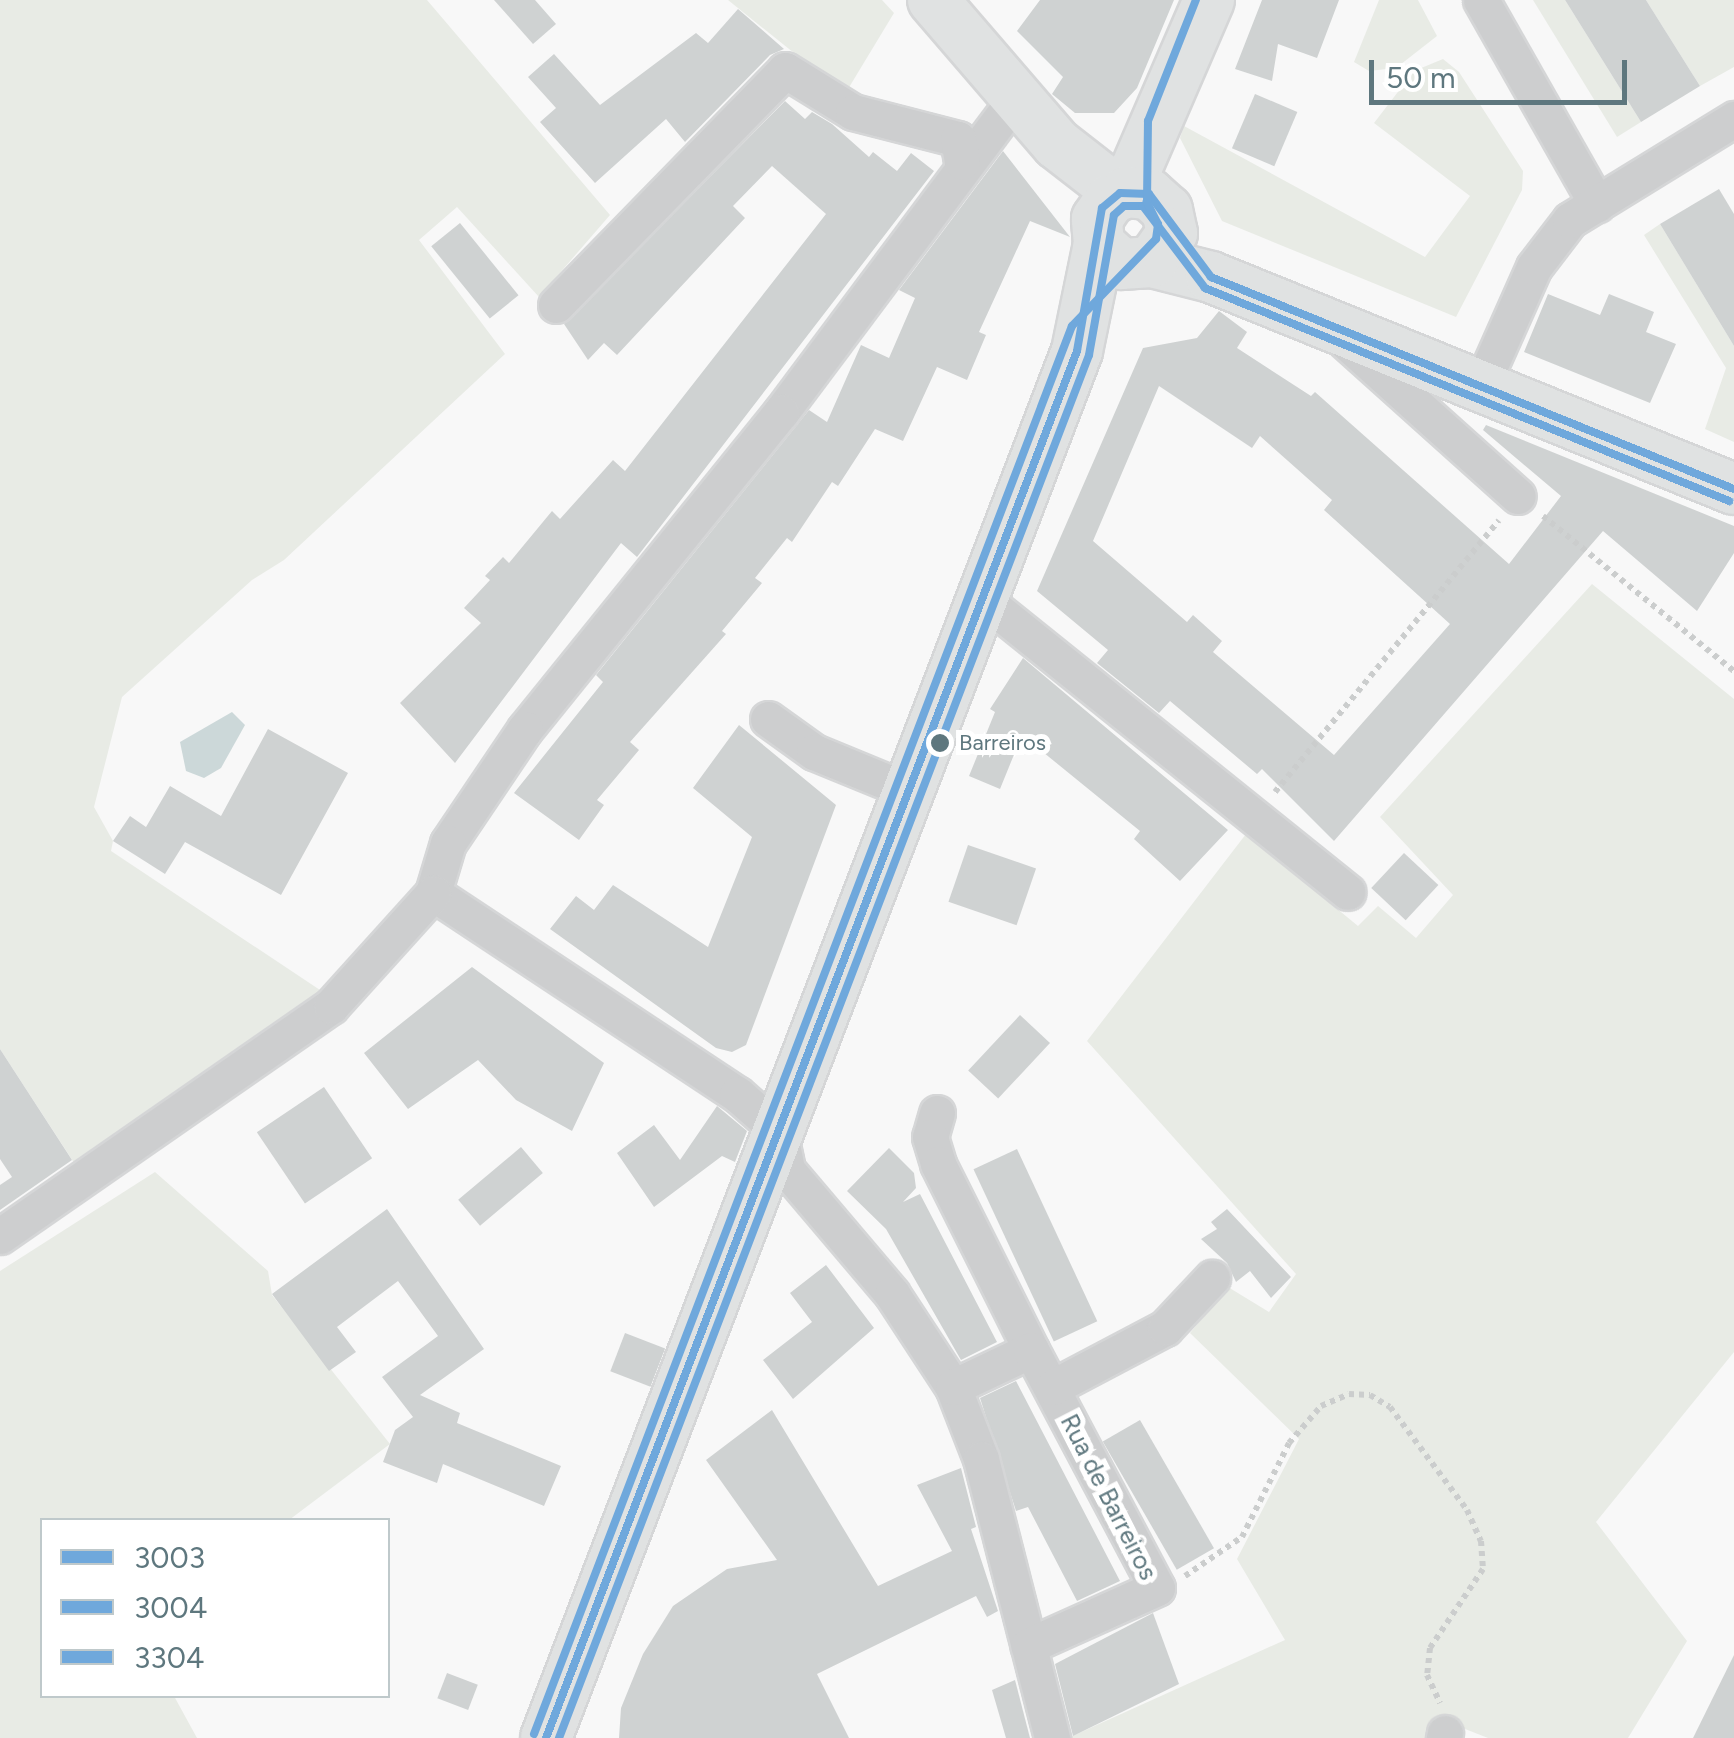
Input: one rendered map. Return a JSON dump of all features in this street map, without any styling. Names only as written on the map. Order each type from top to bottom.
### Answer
[{"type":"main road","points":[[932,0],[1133,225],[1211,277],[1734,489]]},
{"type":"main road","points":[[546,1738],[1084,330],[1133,225],[1160,124],[1208,0]]},
{"type":"main road","points":[[1057,144],[1114,144],[1160,124]]},
{"type":"street","points":[[1481,0],[1596,204]]},
{"type":"street","points":[[556,305],[785,70],[853,112],[958,138],[962,162]]},
{"type":"street","points":[[0,1236],[331,1006],[433,893],[448,843],[524,729],[781,412],[962,162],[1016,98]]},
{"type":"street","points":[[1481,386],[1534,268],[1570,220],[1734,119]]},
{"type":"street","points":[[1326,324],[1518,496]]},
{"type":"street","points":[[982,598],[1348,892]]},
{"type":"street","points":[[768,719],[814,752],[908,790]]},
{"type":"street","points":[[433,893],[737,1094],[779,1131],[788,1170],[892,1294],[953,1387],[981,1460],[1052,1738]]},
{"type":"street","name":"Rua de Barreiros","points":[[937,1113],[930,1138],[938,1164],[1157,1588],[1028,1646]]},
{"type":"street","name":"Rua de Barreiros","points":[[1053,1388],[1165,1328],[1212,1278]]},
{"type":"street","points":[[953,1387],[1031,1350]]},
{"type":"path","points":[[1255,816],[1518,496],[1734,671]]},
{"type":"path","points":[[1157,1588],[1242,1537],[1288,1444],[1321,1406],[1349,1394],[1370,1395],[1390,1407],[1467,1510],[1481,1542],[1482,1569],[1430,1648],[1427,1676],[1445,1729]]},
{"type":"shaded area","points":[[0,0],[427,0],[610,215],[539,297],[457,207],[419,240],[505,354],[284,560],[252,580],[122,697],[94,807],[113,841],[111,851],[329,996],[80,1172],[0,1049]]},
{"type":"shaded area","points":[[728,0],[882,0],[894,13],[845,94]]},
{"type":"shaded area","points":[[1379,0],[1418,0],[1437,36],[1396,68],[1369,71],[1354,62]]},
{"type":"shaded area","points":[[1533,0],[1565,0],[1641,122],[1617,137]]},
{"type":"shaded area","points":[[1646,0],[1734,0],[1734,67],[1700,86]]},
{"type":"shaded area","points":[[1443,59],[1459,72],[1523,171],[1522,190],[1456,317],[1222,221],[1180,138],[1184,126],[1425,257],[1470,196],[1374,123],[1414,71]]},
{"type":"shaded area","points":[[1660,224],[1734,346],[1734,442],[1705,429],[1726,368],[1644,235]]},
{"type":"shaded area","points":[[1592,584],[1734,699],[1734,1352],[1596,1522],[1687,1641],[1628,1738],[1488,1738],[1460,1727],[1448,1738],[1068,1738],[1285,1640],[1237,1559],[1299,1439],[1190,1333],[1228,1287],[1269,1312],[1296,1274],[1087,1041],[1246,834],[1358,926],[1378,906],[1416,938],[1453,895],[1380,817]]},
{"type":"shaded area","points":[[232,712],[245,725],[221,768],[204,778],[186,771],[180,742]]},
{"type":"shaded area","points":[[155,1172],[268,1271],[272,1295],[390,1444],[292,1518],[40,1518],[40,1698],[175,1698],[197,1738],[0,1738],[0,1271]]},
{"type":"building","points":[[494,0],[535,0],[556,24],[533,44]]},
{"type":"building","points":[[1040,0],[1174,0],[1137,88],[1114,113],[1075,113],[1052,94],[1063,77],[1017,31]]},
{"type":"building","points":[[1262,0],[1339,0],[1317,58],[1278,44],[1272,81],[1235,69]]},
{"type":"building","points":[[1565,0],[1646,0],[1700,86],[1641,122]]},
{"type":"building","points":[[738,9],[784,49],[770,55],[685,142],[666,119],[595,183],[540,122],[556,108],[528,77],[554,54],[600,105],[696,33],[708,43]]},
{"type":"building","points":[[1255,94],[1297,112],[1274,166],[1232,148]]},
{"type":"building","points":[[785,101],[805,119],[812,112],[832,124],[869,157],[873,152],[897,171],[911,153],[934,171],[637,557],[621,543],[455,763],[400,703],[481,623],[464,608],[490,580],[485,576],[503,557],[509,563],[552,511],[560,519],[613,460],[625,471],[826,214],[772,166],[733,206],[745,218],[617,355],[604,343],[588,360],[564,324]]},
{"type":"building","points":[[1003,151],[1070,237],[1030,221],[979,332],[986,335],[967,380],[937,367],[903,441],[875,429],[838,486],[832,482],[792,542],[787,538],[755,578],[762,583],[722,631],[726,634],[630,742],[639,750],[597,800],[604,805],[579,840],[514,793],[603,682],[596,675],[809,410],[827,422],[861,345],[889,358],[915,298],[899,290]]},
{"type":"building","points":[[1719,189],[1734,214],[1734,346],[1660,224]]},
{"type":"building","points":[[460,223],[519,295],[490,319],[431,246]]},
{"type":"building","points":[[1548,294],[1600,315],[1609,294],[1654,312],[1646,332],[1676,344],[1650,403],[1524,352]]},
{"type":"building","points":[[1219,311],[1247,332],[1237,348],[1311,396],[1315,392],[1509,564],[1561,496],[1483,430],[1486,425],[1734,526],[1734,553],[1697,611],[1603,531],[1334,841],[1262,769],[1257,774],[1170,701],[1159,713],[1097,663],[1108,650],[1037,591],[1143,348],[1197,338]],"holes":[[[1159,386],[1252,448],[1260,436],[1332,500],[1324,510],[1450,624],[1334,755],[1213,652],[1222,641],[1193,615],[1187,622],[1093,541]]]},
{"type":"building","points":[[1023,658],[1228,830],[1180,881],[1134,839],[1140,831],[1022,735],[1000,789],[969,776],[995,712],[990,709]]},
{"type":"building","points":[[739,725],[836,805],[746,1045],[732,1052],[716,1048],[550,929],[576,896],[594,910],[613,885],[708,947],[752,837],[693,788]]},
{"type":"building","points":[[268,729],[348,773],[281,895],[185,842],[165,874],[113,841],[130,816],[146,827],[170,786],[221,816]]},
{"type":"building","points":[[968,845],[1036,868],[1017,925],[948,902]]},
{"type":"building","points":[[1404,853],[1438,885],[1406,920],[1371,888]]},
{"type":"building","points":[[472,967],[604,1063],[572,1131],[516,1100],[478,1060],[408,1109],[364,1053]]},
{"type":"building","points":[[1020,1015],[1050,1043],[998,1099],[968,1071]]},
{"type":"building","points":[[0,1049],[72,1160],[0,1210],[0,1185],[12,1177],[0,1159]]},
{"type":"building","points":[[324,1087],[372,1158],[305,1204],[257,1132]]},
{"type":"building","points":[[717,1106],[747,1131],[735,1162],[722,1156],[654,1207],[617,1153],[654,1125],[680,1160]]},
{"type":"building","points":[[521,1147],[543,1173],[480,1226],[458,1200]]},
{"type":"building","points":[[889,1148],[914,1173],[916,1188],[903,1202],[920,1194],[997,1342],[961,1360],[886,1229],[847,1191]]},
{"type":"building","points":[[1017,1149],[1097,1321],[1054,1341],[973,1169]]},
{"type":"building","points":[[387,1209],[484,1349],[420,1395],[460,1413],[457,1423],[561,1466],[544,1506],[443,1464],[437,1483],[383,1462],[395,1430],[413,1417],[382,1377],[438,1336],[398,1281],[337,1327],[356,1352],[329,1371],[272,1294]]},
{"type":"building","points":[[1227,1209],[1291,1277],[1271,1298],[1250,1271],[1236,1282],[1227,1263],[1201,1239],[1217,1229],[1211,1222]]},
{"type":"building","points":[[826,1265],[874,1328],[793,1399],[763,1360],[812,1322],[790,1293]]},
{"type":"building","points":[[625,1333],[665,1348],[650,1387],[610,1371]]},
{"type":"building","points":[[1016,1381],[1120,1581],[1077,1601],[1028,1507],[1016,1511],[980,1398]]},
{"type":"building","points":[[772,1410],[878,1586],[952,1551],[917,1485],[961,1468],[976,1527],[971,1529],[998,1611],[987,1617],[976,1596],[817,1674],[849,1738],[619,1738],[621,1708],[643,1654],[673,1606],[727,1569],[777,1560],[706,1460]]},
{"type":"building","points":[[1140,1420],[1214,1548],[1177,1570],[1103,1442]]},
{"type":"building","points":[[1153,1613],[1179,1684],[1073,1736],[1055,1664]]},
{"type":"building","points":[[1734,1655],[1734,1738],[1693,1738]]},
{"type":"building","points":[[447,1673],[478,1685],[468,1710],[437,1698]]},
{"type":"building","points":[[1015,1680],[1030,1738],[1006,1738],[992,1690]]},
{"type":"transit line","name":"3304","points":[[534,1734],[1072,326],[1156,239],[1158,224],[1147,202],[1148,121],[1196,0]]},
{"type":"transit line","name":"3003","points":[[546,1738],[1077,351],[1102,208],[1120,193],[1149,194],[1211,277],[1734,489]]},
{"type":"transit line","name":"3004","points":[[559,1738],[1089,355],[1114,215],[1124,206],[1143,206],[1205,288],[1729,501]]},
{"type":"place","name":"Barreiros","points":[[940,743]]}]
